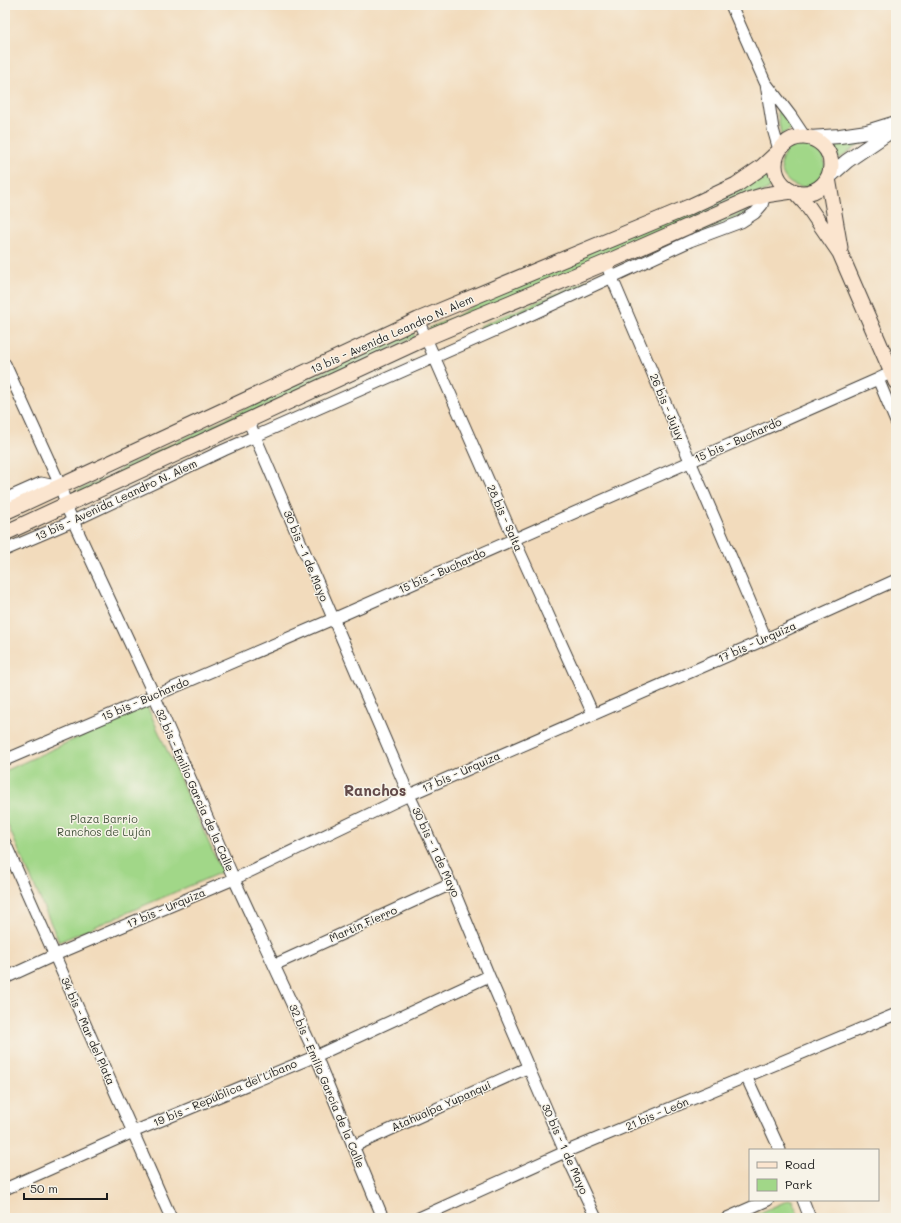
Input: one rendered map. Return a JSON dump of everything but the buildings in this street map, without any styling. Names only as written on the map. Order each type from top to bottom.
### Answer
[{"type":"main road","points":[[793,191],[803,193],[814,192],[823,185],[829,177],[832,167],[828,151],[822,144],[815,140],[798,137],[790,140],[782,146],[778,152],[775,162],[775,171],[784,186],[793,191],[807,205],[840,253],[894,377]]},
{"type":"main road","name":"13 bis - Avenida Leandro N. Alem","points":[[5,512],[418,320],[689,207],[736,185],[762,167],[778,152]]},
{"type":"main road","points":[[829,177],[840,253]]},
{"type":"main road","name":"13 bis - Avenida Leandro N. Alem","points":[[5,533],[426,338],[605,263],[748,200],[765,195],[793,191]]},
{"type":"street","points":[[731,5],[765,82],[807,138],[840,136],[867,132],[896,124]]},
{"type":"street","points":[[765,82],[778,152]]},
{"type":"street","points":[[829,177],[847,161],[896,127]]},
{"type":"street","name":"13 bis - Avenida Leandro N. Alem","points":[[5,550],[73,521],[254,436],[611,278],[690,241],[741,222],[755,213],[762,204],[765,195]]},
{"type":"street","name":"26 bis - Jujuy","points":[[605,263],[766,639]]},
{"type":"street","name":"28 bis - Salta","points":[[418,320],[593,714]]},
{"type":"street","name":"32 bis - Emilio García de la Calle","points":[[5,364],[61,487],[66,506],[154,695],[234,879],[316,1056],[383,1218]]},
{"type":"street","name":"15 bis - Buchardo","points":[[5,760],[333,619],[878,379],[894,377]]},
{"type":"street","points":[[878,379],[896,422]]},
{"type":"street","name":"30 bis - 1 de Mayo","points":[[248,420],[409,795],[451,884],[565,1152],[596,1218]]},
{"type":"street","points":[[5,499],[41,482],[61,487]]},
{"type":"street","name":"17 bis - Urquiza","points":[[5,978],[55,955],[234,879],[409,795],[766,639],[896,580]]},
{"type":"street","name":"34 bis - Mar del Plata","points":[[5,843],[171,1218]]},
{"type":"street","name":"Martín Fierro","points":[[274,965],[451,884]]},
{"type":"street","name":"19 bis - República del Líbano","points":[[5,1189],[133,1132],[316,1056],[489,976]]},
{"type":"street","name":"21 bis - León","points":[[419,1218],[565,1152],[896,1014]]},
{"type":"street","name":"Atahualpa Yupanqui","points":[[354,1146],[529,1066]]},
{"type":"street","points":[[746,1076],[780,1149]]},
{"type":"street","points":[[727,1218],[766,1201]]},
{"type":"street","points":[[803,1201],[810,1218]]},
{"type":"green space","points":[[776,103],[793,128],[781,135]]},
{"type":"green space","points":[[869,137],[839,159],[833,142]]},
{"type":"green space","points":[[799,143],[807,143],[819,149],[825,161],[825,169],[819,181],[807,187],[799,187],[787,181],[781,169],[781,161],[787,149]]},
{"type":"green space","points":[[767,171],[773,187],[431,331],[429,328],[460,314],[488,297]]},
{"type":"green space","points":[[756,206],[743,215],[721,225],[699,234],[694,232]]},
{"type":"green space","points":[[595,277],[596,280],[482,330],[480,326]]},
{"type":"green space","points":[[412,330],[415,337],[73,496],[71,493],[113,475],[125,466]]},
{"type":"green space","name":"Plaza Barrio Ranchos de Luján","points":[[147,706],[222,872],[59,942],[5,819],[5,771]]},
{"type":"green space","points":[[787,1201],[792,1201],[800,1218],[748,1218]]},
{"type":"district","name":"Ranchos","points":[[375,791]]}]
